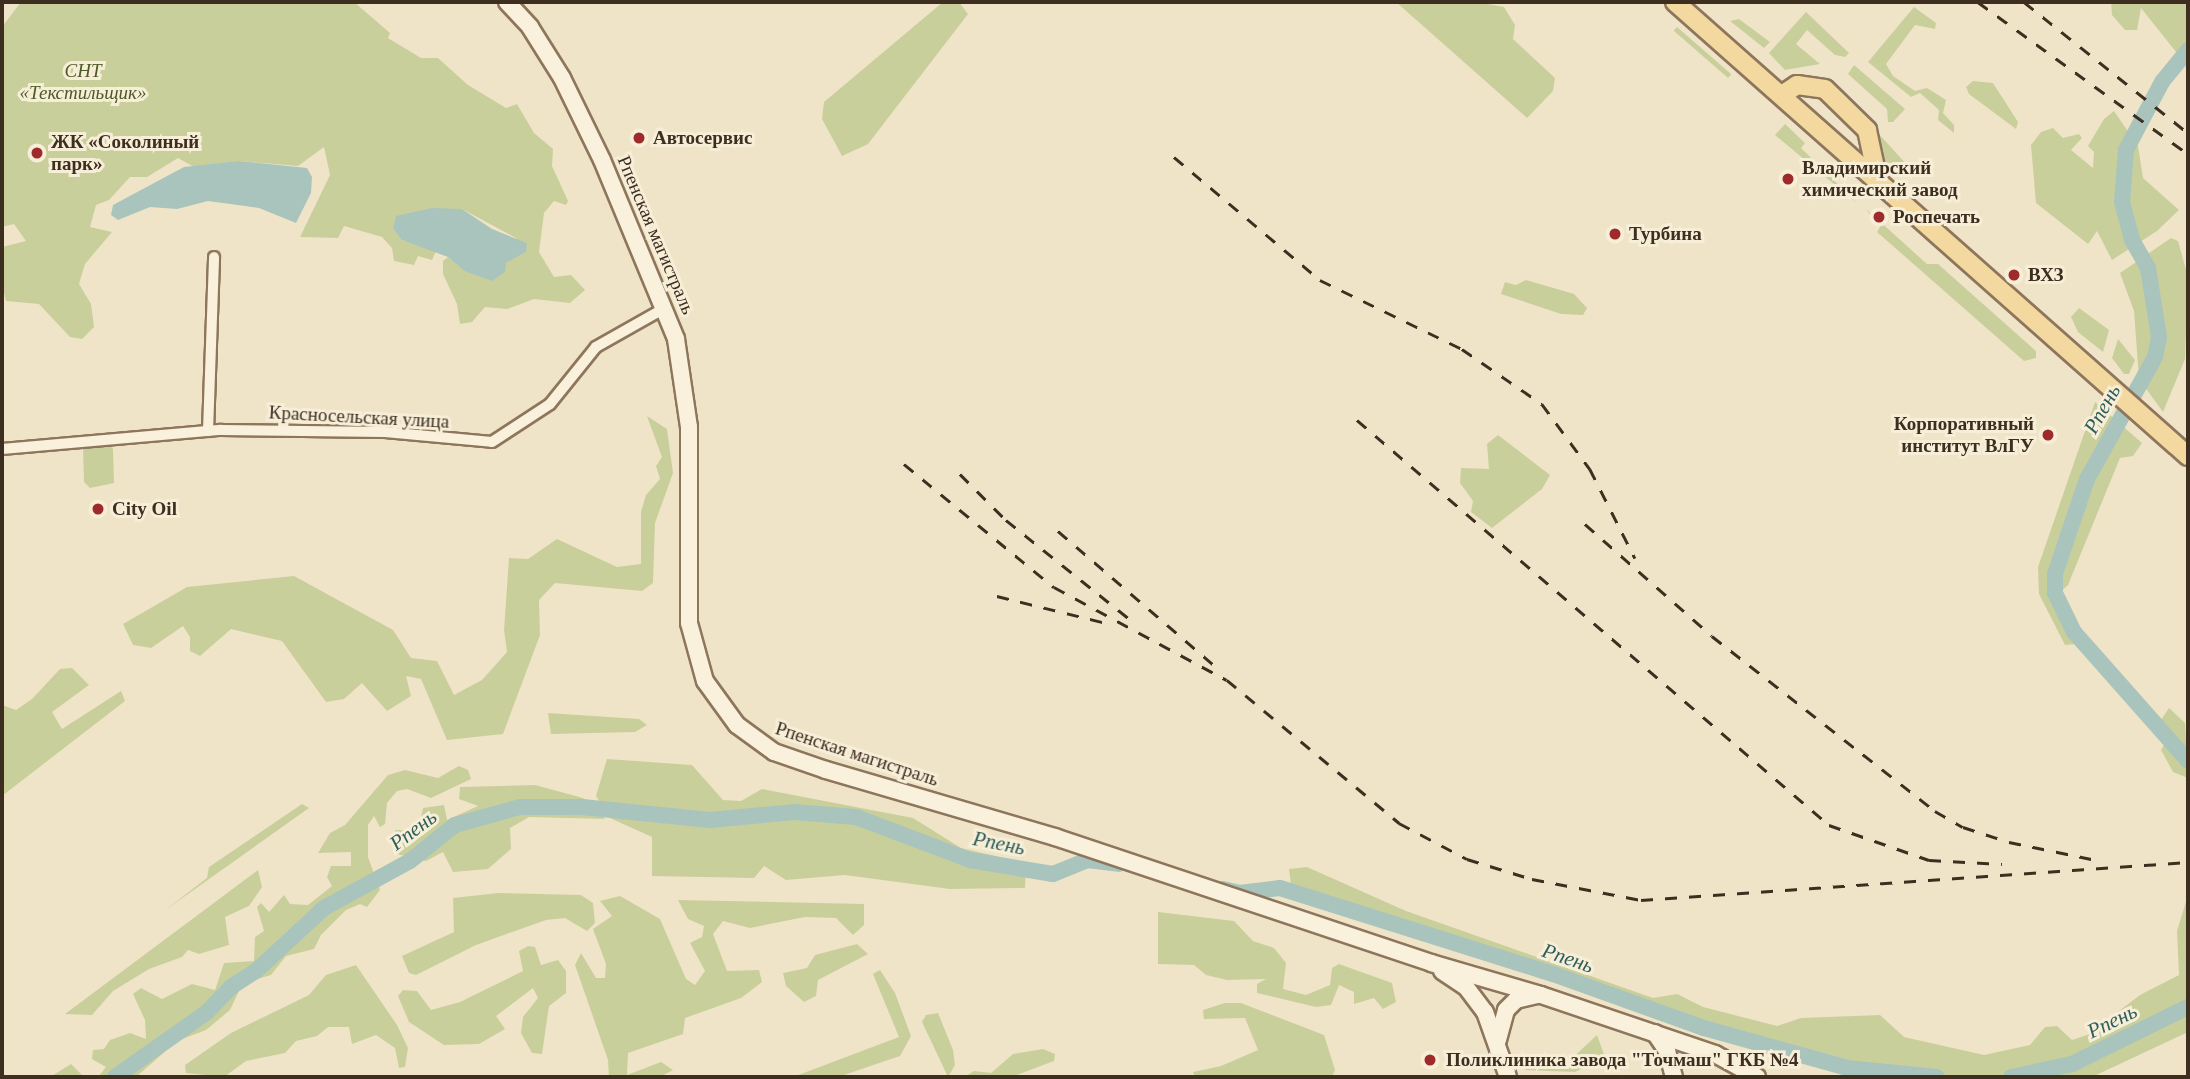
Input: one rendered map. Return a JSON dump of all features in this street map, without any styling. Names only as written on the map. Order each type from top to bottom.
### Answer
[{"type":"main road","name":"Рпенская магистраль","points":[[507,2],[530,27],[562,78],[665,308],[687,394],[689,624],[698,661],[719,703],[737,725],[774,752],[1055,837],[1431,963],[1541,995],[1715,1054],[1757,1077]]},
{"type":"main road","points":[[1675,2],[1877,177],[2188,456]]},
{"type":"main road","points":[[1782,95],[1797,85],[1825,89],[1867,130],[1877,177]]},
{"type":"main road","name":"Рпенская магистраль","points":[[1431,963],[1466,987],[1485,1012],[1508,1077]]},
{"type":"main road","points":[[1498,1045],[1506,1010],[1516,1000],[1541,995]]},
{"type":"main road","points":[[1655,1033],[1667,1051],[1674,1077]]},
{"type":"street","points":[[208,431],[215,257]]},
{"type":"street","name":"Красносельская улица","points":[[2,449],[208,431],[385,432],[492,442],[550,404],[596,347],[665,308]]},
{"type":"green space","name":"СНТ «Текстильщик»","points":[[21,2],[354,2],[390,33],[388,38],[421,58],[438,58],[468,85],[506,108],[517,104],[534,133],[553,149],[552,166],[568,201],[566,205],[554,201],[544,213],[539,252],[554,277],[571,275],[585,290],[570,303],[534,299],[507,309],[485,307],[472,322],[460,324],[457,304],[443,274],[443,261],[448,257],[464,271],[484,276],[525,252],[516,238],[462,209],[402,240],[436,251],[432,260],[418,256],[414,265],[394,261],[392,248],[382,237],[344,226],[338,238],[300,237],[330,175],[324,147],[298,166],[238,161],[194,167],[178,158],[147,177],[130,177],[109,200],[96,205],[90,227],[112,232],[85,264],[79,284],[91,304],[94,327],[82,339],[70,337],[39,304],[6,301],[2,284],[2,247],[26,241],[14,224],[2,227],[2,27]]},
{"type":"green space","points":[[943,2],[959,2],[968,14],[868,144],[842,156],[822,119],[824,102]]},
{"type":"green space","points":[[1396,2],[1477,2],[1504,7],[1515,25],[1513,39],[1555,78],[1553,91],[1527,118]]},
{"type":"green space","points":[[2111,2],[2182,2],[2188,6],[2188,67],[2141,8],[2137,30],[2125,30],[2112,15]]},
{"type":"green space","points":[[1914,7],[1936,23],[1935,29],[1915,25],[1886,64],[1893,76],[1915,91],[1927,88],[1946,100],[1943,113],[1954,125],[1954,133],[1938,120],[1939,110],[1920,93],[1911,97],[1868,62]]},
{"type":"green space","points":[[1806,12],[1849,53],[1845,57],[1835,55],[1807,30],[1796,44],[1820,64],[1785,70],[1769,53]]},
{"type":"green space","points":[[1739,19],[1770,42],[1764,48],[1730,21]]},
{"type":"green space","points":[[1677,27],[1731,74],[1728,78],[1674,31]]},
{"type":"green space","points":[[1854,65],[1905,109],[1893,122],[1888,122],[1887,109],[1848,74]]},
{"type":"green space","points":[[1973,81],[1993,83],[2018,122],[2016,129],[1969,94],[1966,87]]},
{"type":"green space","points":[[2114,111],[2138,146],[2143,178],[2179,210],[2157,231],[2112,260],[2097,231],[2088,244],[2036,203],[2031,145],[2041,132],[2053,128],[2063,138],[2079,134],[2082,138],[2071,150],[2093,168],[2094,152],[2088,146],[2104,119]]},
{"type":"green space","points":[[1785,124],[1805,143],[1801,148],[1858,204],[1775,135]]},
{"type":"green space","points":[[1879,134],[1907,165],[1904,174],[1895,174],[1880,158]]},
{"type":"green space","points":[[1866,209],[1927,264],[1938,264],[2036,351],[2036,358],[2024,361],[1877,232],[1880,227]]},
{"type":"green space","points":[[2171,238],[2178,241],[2188,277],[2185,359],[2163,412],[2139,379],[2134,311],[2120,273]]},
{"type":"green space","points":[[1526,280],[1574,294],[1587,308],[1583,315],[1561,314],[1501,294],[1505,282],[1516,285]]},
{"type":"green space","points":[[2079,308],[2109,330],[2103,352],[2078,332],[2071,317]]},
{"type":"green space","points":[[2118,339],[2135,360],[2129,374],[2124,374],[2112,358]]},
{"type":"green space","points":[[2095,402],[2142,443],[2133,456],[2120,458],[2068,585],[2058,594],[2070,618],[2098,652],[2098,658],[2091,658],[2077,644],[2065,645],[2039,594],[2038,567]]},
{"type":"green space","points":[[647,416],[667,429],[673,473],[655,523],[653,583],[642,591],[555,583],[539,600],[540,635],[503,734],[447,740],[421,679],[406,676],[411,696],[387,711],[362,683],[344,699],[326,702],[282,641],[231,629],[200,656],[190,651],[190,637],[183,626],[151,648],[133,645],[123,624],[187,587],[294,576],[393,630],[411,658],[437,661],[454,695],[482,680],[507,652],[504,630],[509,558],[528,559],[557,539],[617,567],[641,564],[641,512],[646,495],[660,479],[656,466],[662,457]]},
{"type":"green space","points":[[1498,435],[1550,475],[1542,489],[1492,528],[1471,512],[1473,501],[1460,483],[1461,468],[1489,469],[1487,444]]},
{"type":"green space","points":[[107,441],[113,449],[114,483],[90,488],[84,482],[83,449],[86,443]]},
{"type":"green space","points":[[72,668],[89,685],[52,712],[62,729],[121,691],[125,701],[2,796],[2,705],[16,710],[32,699],[60,669]]},
{"type":"green space","points":[[2169,708],[2185,723],[2188,778],[2173,772],[2161,750],[2165,743],[2184,751],[2184,746],[2159,723]]},
{"type":"green space","points":[[548,713],[639,719],[647,725],[635,732],[551,734]]},
{"type":"green space","points":[[607,759],[692,765],[723,800],[741,801],[762,789],[913,818],[961,848],[1026,863],[1025,888],[950,889],[845,875],[786,880],[764,866],[754,878],[652,876],[652,837],[610,818],[596,796]]},
{"type":"green space","points":[[459,766],[468,770],[471,779],[431,798],[407,789],[397,791],[387,803],[385,824],[380,827],[374,816],[368,825],[368,857],[380,890],[367,907],[360,904],[346,910],[321,935],[314,949],[286,956],[271,975],[251,981],[239,991],[230,1010],[206,1030],[177,1041],[136,1077],[50,1077],[71,1064],[83,1076],[99,1076],[106,1067],[92,1059],[93,1050],[104,1049],[110,1040],[130,1033],[146,1039],[145,1020],[133,994],[141,988],[162,999],[192,984],[215,990],[224,963],[254,961],[255,937],[264,931],[257,907],[261,903],[269,912],[284,895],[290,904],[308,905],[332,886],[327,877],[331,866],[351,866],[351,852],[318,853],[330,833],[345,825],[388,775],[405,770],[438,778]]},
{"type":"green space","points":[[535,785],[583,798],[605,819],[529,817],[510,828],[511,849],[488,869],[453,872],[443,852],[426,861],[397,854],[395,830],[418,831],[423,808],[444,805],[447,820],[478,806],[459,799],[460,787]]},
{"type":"green space","points":[[302,804],[309,808],[164,911],[207,878],[209,867]]},
{"type":"green space","points":[[1307,867],[1406,911],[1653,998],[1677,994],[1703,1007],[1777,1026],[1801,1018],[1880,1015],[1904,1037],[1984,1055],[2030,1045],[2045,1027],[2057,1026],[2072,1040],[2105,1029],[2115,1014],[2140,995],[2179,975],[2177,931],[2188,895],[2188,1032],[2092,1077],[1842,1077],[1837,1061],[1698,1022],[1291,886],[1289,869]]},
{"type":"green space","points":[[258,870],[262,887],[249,906],[225,917],[229,945],[199,954],[188,950],[182,957],[149,969],[113,991],[92,1015],[65,1014]]},
{"type":"green space","points":[[498,893],[581,895],[593,903],[595,923],[587,931],[565,918],[546,920],[476,945],[416,975],[409,973],[402,956],[454,932],[453,898]]},
{"type":"green space","points":[[620,896],[660,919],[686,979],[695,985],[705,971],[690,943],[702,937],[704,926],[688,919],[678,900],[864,904],[864,925],[853,935],[836,918],[805,917],[750,928],[723,921],[713,934],[727,971],[759,970],[762,982],[741,998],[685,1018],[683,1034],[628,1053],[627,1075],[661,1062],[673,1070],[660,1077],[609,1077],[608,1060],[575,965],[581,953],[596,978],[605,978],[606,964],[593,929],[612,916],[600,901]]},
{"type":"green space","points":[[1158,912],[1234,921],[1253,941],[1274,948],[1286,963],[1283,989],[1306,995],[1330,985],[1332,968],[1339,964],[1392,983],[1396,1002],[1383,1009],[1374,998],[1354,1004],[1354,992],[1339,985],[1331,1005],[1316,1007],[1257,993],[1257,984],[1266,979],[1227,980],[1206,975],[1194,965],[1158,964]]},
{"type":"green space","points":[[857,944],[868,954],[818,980],[816,996],[804,1002],[786,986],[783,973],[807,968],[815,955]]},
{"type":"green space","points":[[528,946],[535,947],[541,965],[558,960],[566,971],[566,993],[549,1006],[542,1054],[532,1053],[521,1033],[523,1017],[538,998],[533,988],[496,1016],[505,1029],[479,1044],[444,1045],[409,1022],[398,996],[403,990],[417,991],[431,1010],[460,1002],[523,971],[519,951]]},
{"type":"green space","points":[[356,965],[397,1025],[408,1048],[405,1067],[399,1068],[395,1048],[376,1035],[352,1044],[349,1027],[328,1027],[317,1036],[296,1041],[285,1053],[246,1061],[224,1077],[186,1073],[185,1065],[231,1033],[309,995],[326,975]]},
{"type":"green space","points":[[880,970],[895,993],[911,1036],[900,1056],[838,1077],[793,1077],[899,1037],[873,974]]},
{"type":"green space","points":[[1225,1003],[1241,1003],[1324,1035],[1335,1070],[1332,1077],[1195,1077],[1193,1072],[1221,1066],[1258,1050],[1245,1018],[1204,1019],[1203,1010]]},
{"type":"green space","points":[[938,1013],[953,1050],[955,1065],[948,1077],[922,1022],[926,1015]]},
{"type":"green space","points":[[1597,1035],[1605,1057],[1575,1072],[1525,1070],[1540,1058],[1567,1063]]},
{"type":"green space","points":[[1043,1049],[1055,1054],[1054,1061],[1011,1077],[964,1077],[974,1071],[991,1073],[1013,1054]]},
{"type":"water","points":[[238,161],[307,168],[312,177],[311,193],[296,223],[259,208],[208,201],[177,209],[150,207],[118,220],[111,215],[113,205],[184,167]]},
{"type":"water","points":[[432,208],[462,209],[492,229],[527,243],[526,252],[506,263],[505,272],[492,281],[464,271],[448,257],[402,240],[393,228],[396,216]]},
{"type":"waterway","name":"Рпень","points":[[2188,50],[2162,82],[2126,150],[2122,202],[2132,240],[2148,268],[2159,337],[2155,357],[2087,479],[2055,574],[2055,593],[2074,632],[2188,761]]},
{"type":"waterway","name":"Рпень","points":[[115,1077],[207,1012],[231,987],[256,971],[324,908],[410,861],[455,825],[520,807],[582,807],[710,820],[794,812],[856,817],[970,860],[1053,874],[1087,860],[1119,864]]},
{"type":"waterway","name":"Рпень","points":[[1223,889],[1239,893],[1280,888],[1553,974],[1704,1028],[1847,1068],[1937,1077]]},
{"type":"waterway","name":"Рпень","points":[[2011,1077],[2072,1064],[2188,1007]]},
{"type":"railway","points":[[1978,2],[2188,154]]},
{"type":"railway","points":[[2024,2],[2188,133]]},
{"type":"railway","points":[[1174,157],[1320,280],[1462,349],[1542,404],[1590,469],[1635,558]]},
{"type":"railway","points":[[1357,420],[1829,825],[1929,860],[2002,864]]},
{"type":"railway","points":[[904,464],[1054,587],[1227,680],[1399,823],[1467,859],[1532,879],[1641,900],[2188,862]]},
{"type":"railway","points":[[960,474],[1006,520],[1136,624]]},
{"type":"railway","points":[[1585,524],[1712,636],[1935,811],[1963,827],[2009,842],[2091,859]]},
{"type":"railway","points":[[1058,531],[1215,666]]},
{"type":"railway","points":[[997,596],[1106,623]]},
{"type":"place","name":"Автосервис","points":[[639,138]]},
{"type":"place","name":"ЖК «Соколиный парк»","points":[[37,153]]},
{"type":"place","name":"Владимирский химический завод","points":[[1788,179]]},
{"type":"place","name":"Роспечать","points":[[1879,217]]},
{"type":"place","name":"Турбина","points":[[1615,234]]},
{"type":"place","name":"ВХЗ","points":[[2014,275]]},
{"type":"place","name":"Корпоративный институт ВлГУ","points":[[2048,435]]},
{"type":"place","name":"City Oil","points":[[98,509]]},
{"type":"place","name":"Поликлиника завода \"Точмаш\" ГКБ №4","points":[[1430,1060]]}]
